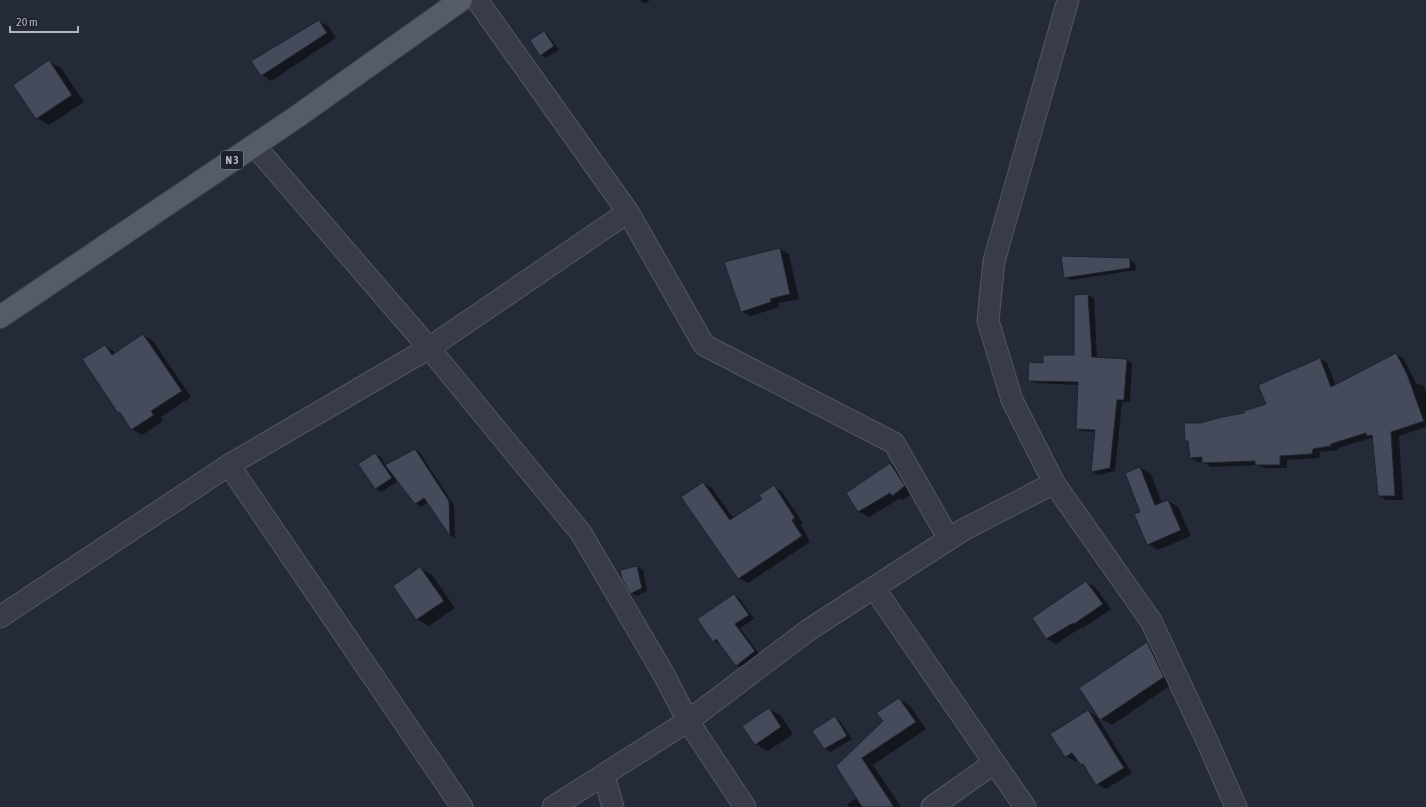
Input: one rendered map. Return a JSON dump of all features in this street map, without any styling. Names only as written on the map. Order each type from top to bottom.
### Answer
[{"type":"main road","name":"N 3","points":[[0,317],[254,145],[461,0]]},
{"type":"street","points":[[477,0],[628,212],[704,345],[894,443],[949,540]]},
{"type":"street","points":[[1068,0],[994,261],[988,321],[1012,400],[1054,484],[1151,621],[1236,807]]},
{"type":"street","points":[[254,145],[429,348],[582,533],[663,673],[688,721],[745,807]]},
{"type":"street","points":[[0,617],[229,465],[429,348],[628,212]]},
{"type":"street","points":[[229,465],[462,807]]},
{"type":"street","points":[[553,807],[688,721],[810,628],[963,530],[1054,484]]},
{"type":"street","points":[[874,588],[1024,807]]},
{"type":"street","points":[[932,807],[994,763]]},
{"type":"street","points":[[604,775],[613,807]]},
{"type":"building","points":[[319,20],[327,33],[261,76],[251,61]]},
{"type":"building","points":[[544,31],[554,46],[540,56],[530,40]]},
{"type":"building","points":[[49,60],[72,95],[36,119],[13,85]]},
{"type":"building","points":[[780,248],[790,294],[770,299],[771,302],[741,312],[724,262]]},
{"type":"building","points":[[1061,256],[1130,258],[1130,268],[1064,278]]},
{"type":"building","points":[[1088,294],[1092,357],[1127,359],[1124,400],[1117,400],[1110,468],[1091,472],[1095,430],[1076,429],[1078,382],[1028,381],[1029,362],[1043,363],[1043,355],[1074,355],[1074,295]]},
{"type":"building","points":[[143,334],[182,391],[151,411],[154,415],[131,430],[82,359],[105,345],[112,355]]},
{"type":"building","points":[[1396,353],[1407,374],[1424,421],[1391,432],[1395,496],[1378,496],[1372,435],[1367,436],[1366,433],[1331,444],[1331,446],[1313,449],[1312,454],[1280,456],[1280,465],[1255,465],[1255,461],[1202,463],[1202,457],[1190,458],[1188,441],[1185,441],[1184,423],[1201,423],[1244,413],[1244,411],[1266,404],[1258,385],[1320,358],[1331,387]]},
{"type":"building","points":[[415,449],[449,501],[450,536],[424,498],[415,504],[385,465]]},
{"type":"building","points":[[375,453],[392,478],[375,489],[358,464]]},
{"type":"building","points":[[890,463],[905,486],[892,496],[890,493],[858,512],[846,493]]},
{"type":"building","points":[[1140,467],[1155,505],[1168,500],[1181,530],[1147,545],[1134,514],[1140,512],[1125,473]]},
{"type":"building","points":[[703,482],[730,520],[762,499],[759,495],[774,485],[795,518],[792,520],[802,536],[738,579],[681,497]]},
{"type":"building","points":[[637,566],[642,588],[630,594],[622,579],[620,570]]},
{"type":"building","points":[[420,567],[444,601],[416,620],[393,586]]},
{"type":"building","points":[[1086,581],[1103,604],[1074,624],[1073,623],[1046,639],[1032,618]]},
{"type":"building","points":[[734,594],[749,615],[735,624],[755,651],[736,666],[716,639],[713,642],[697,619]]},
{"type":"building","points":[[1147,642],[1164,677],[1100,720],[1079,688]]},
{"type":"building","points":[[899,698],[916,722],[862,758],[894,807],[862,807],[836,766],[883,721],[876,713]]},
{"type":"building","points":[[769,708],[781,727],[755,745],[742,726]]},
{"type":"building","points":[[1088,710],[1124,768],[1096,785],[1083,764],[1081,765],[1072,753],[1065,757],[1050,734]]},
{"type":"building","points":[[835,716],[847,736],[824,749],[812,731]]}]
